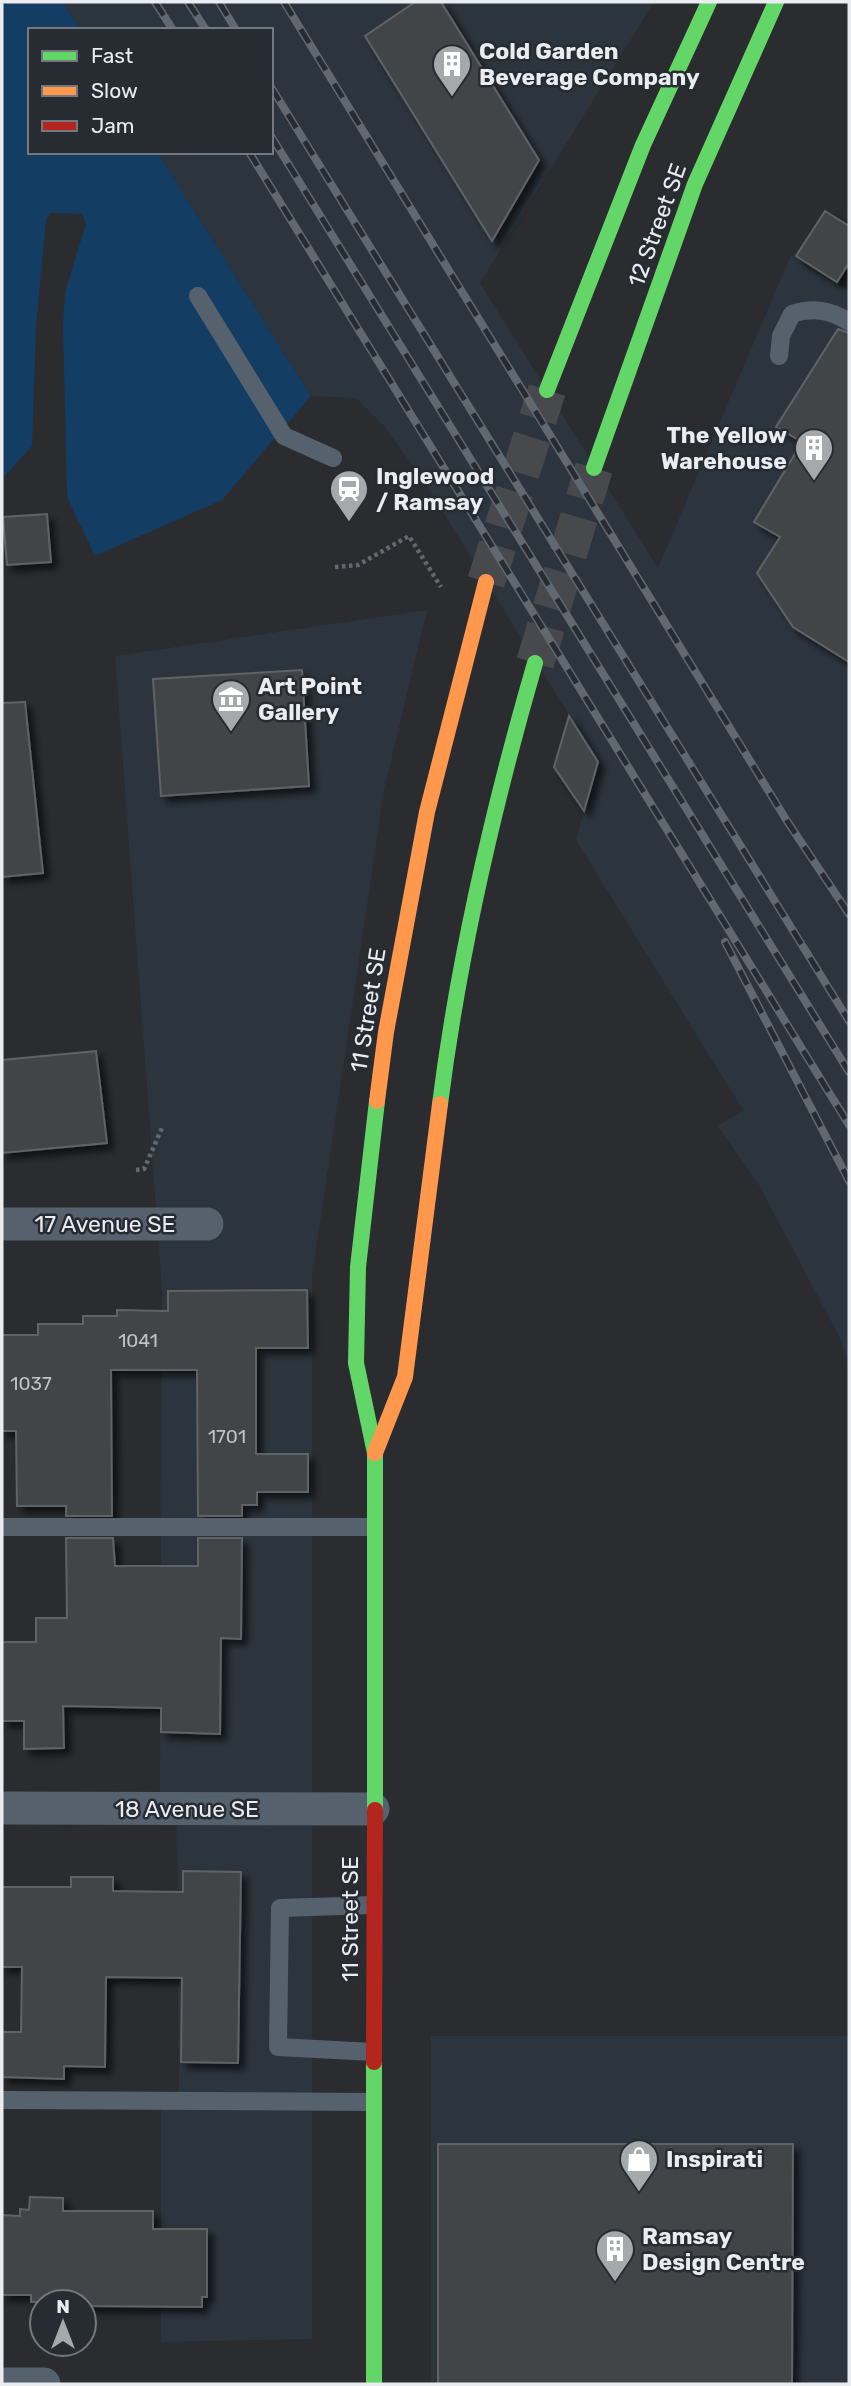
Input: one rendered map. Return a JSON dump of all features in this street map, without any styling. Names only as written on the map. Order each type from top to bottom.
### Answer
[{"type":"street","name":"12 Street SE","points":[[547,390],[628,174],[668,81],[709,2]]},
{"type":"street","name":"12 Street SE","points":[[594,468],[695,184],[776,2]]},
{"type":"street","name":"11 Street SE","points":[[374,2384],[374,1453],[356,1363],[358,1268],[386,1032],[427,812],[486,582]]},
{"type":"street","name":"11 Street SE","points":[[374,1453],[405,1377],[452,1007],[473,901],[535,663]]},
{"type":"street","name":"17 Avenue SE","points":[[2,1224],[208,1224]]},
{"type":"street","name":"18 Avenue SE","points":[[2,1808],[373,1809]]},
{"type":"street","points":[[2,2384],[44,2384]]},
{"type":"lane","points":[[198,296],[284,436],[333,458]]},
{"type":"lane","points":[[779,356],[781,336],[792,314],[811,308],[835,313],[849,322]]},
{"type":"lane","points":[[2,1527],[374,1527]]},
{"type":"lane","points":[[373,1905],[280,1908],[278,2047],[373,2052]]},
{"type":"lane","points":[[2,2099],[373,2102]]},
{"type":"path","points":[[335,567],[358,565],[409,536],[443,591]]},
{"type":"path","points":[[136,1170],[144,1169],[162,1128]]},
{"type":"shaded area","points":[[2,2],[63,2],[79,28],[28,28],[28,154],[158,154],[311,396],[222,500],[95,556],[67,497],[63,325],[65,292],[86,224],[82,214],[50,213],[46,220],[36,327],[32,446],[2,479]]},
{"type":"shaded area","points":[[63,2],[654,2],[480,283],[658,568],[791,255],[849,292],[849,1366],[840,1338],[759,1185],[718,1126],[743,1110],[576,840],[598,761],[423,480],[385,427],[356,398],[311,396],[158,154],[273,154],[273,28],[79,28]]},
{"type":"shaded area","points":[[427,610],[384,790],[312,1277],[312,2339],[161,2342],[161,2098],[179,2097],[177,1809],[160,1808],[162,1289],[115,656]]},
{"type":"shaded area","points":[[431,2036],[849,2036],[849,2384],[431,2384]]},
{"type":"building","name":"Cold Garden Beverage Company","points":[[415,2],[441,2],[539,160],[492,241],[365,36]]},
{"type":"building","points":[[825,211],[849,226],[849,263],[837,282],[796,256]]},
{"type":"building","name":"The Yellow Warehouse","points":[[838,329],[849,333],[849,662],[793,627],[757,573],[780,537],[754,522],[802,442],[776,427]]},
{"type":"building","points":[[47,514],[51,562],[7,565],[3,517]]},
{"type":"building","name":"Art Point Gallery","points":[[302,670],[309,786],[161,796],[153,679]]},
{"type":"building","points":[[25,702],[43,873],[2,877],[2,703]]},
{"type":"building","points":[[569,716],[598,762],[584,811],[554,767]]},
{"type":"building","points":[[96,1051],[107,1143],[2,1153],[2,1060]]},
{"type":"building","points":[[307,1290],[308,1348],[256,1348],[256,1454],[308,1454],[308,1492],[257,1492],[257,1505],[242,1505],[242,1516],[198,1516],[197,1370],[111,1370],[112,1516],[66,1516],[66,1506],[17,1506],[16,1431],[2,1431],[2,1335],[38,1335],[38,1324],[83,1324],[83,1316],[117,1316],[117,1310],[168,1311],[168,1291]]},
{"type":"building","points":[[66,1538],[113,1538],[115,1566],[198,1566],[198,1538],[242,1538],[241,1639],[221,1638],[220,1734],[161,1732],[161,1708],[63,1706],[64,1748],[24,1749],[24,1721],[2,1721],[2,1642],[36,1642],[36,1618],[67,1618]]},
{"type":"building","points":[[183,1871],[241,1872],[238,2063],[181,2062],[182,1978],[106,1977],[105,2067],[64,2066],[64,2079],[2,2077],[2,2032],[21,2032],[22,1967],[2,1967],[2,1887],[71,1887],[71,1877],[113,1877],[113,1891],[183,1892]]},
{"type":"building","name":"Ramsay Design Centre","points":[[438,2144],[793,2144],[792,2384],[438,2384]]},
{"type":"building","points":[[30,2197],[63,2198],[63,2211],[153,2211],[153,2229],[207,2229],[207,2297],[202,2297],[202,2307],[98,2306],[98,2288],[28,2288],[28,2295],[2,2295],[2,2215],[20,2216],[20,2209],[29,2210]]},
{"type":"tunnel","points":[[486,582],[547,390]]},
{"type":"tunnel","points":[[535,663],[594,468]]},
{"type":"railway","points":[[155,2],[172,28]]},
{"type":"railway","points":[[188,2],[205,28]]},
{"type":"railway","points":[[219,2],[235,28]]},
{"type":"railway","points":[[284,2],[787,821],[849,914]]},
{"type":"railway","points":[[273,90],[849,1021]]},
{"type":"railway","points":[[273,139],[849,1072]]},
{"type":"railway","points":[[250,154],[849,1125]]},
{"type":"railway","points":[[725,942],[849,1181]]},
{"type":"traffic: fast","points":[[547,390],[643,145],[709,2]]},
{"type":"traffic: fast","points":[[594,468],[695,184],[776,2]]},
{"type":"traffic: fast","points":[[440,1104],[467,937],[505,772],[535,663]]},
{"type":"traffic: fast","points":[[375,1810],[375,1453],[356,1363],[358,1267],[377,1101]]},
{"type":"traffic: fast","points":[[374,2062],[374,2384]]},
{"type":"traffic: slow","points":[[377,1101],[386,1032],[427,812],[486,582]]},
{"type":"traffic: slow","points":[[375,1453],[405,1377],[440,1104]]},
{"type":"traffic: jam","points":[[374,2062],[375,1810]]},
{"type":"place","name":"Cold Garden Beverage Company","points":[[452,98]]},
{"type":"place","name":"The Yellow Warehouse","points":[[814,482]]},
{"type":"place","name":"Inglewood / Ramsay","points":[[349,523]]},
{"type":"place","name":"Art Point Gallery","points":[[231,733]]},
{"type":"place","name":"Inspirati","points":[[639,2193]]},
{"type":"place","name":"Ramsay Design Centre","points":[[615,2283]]}]
